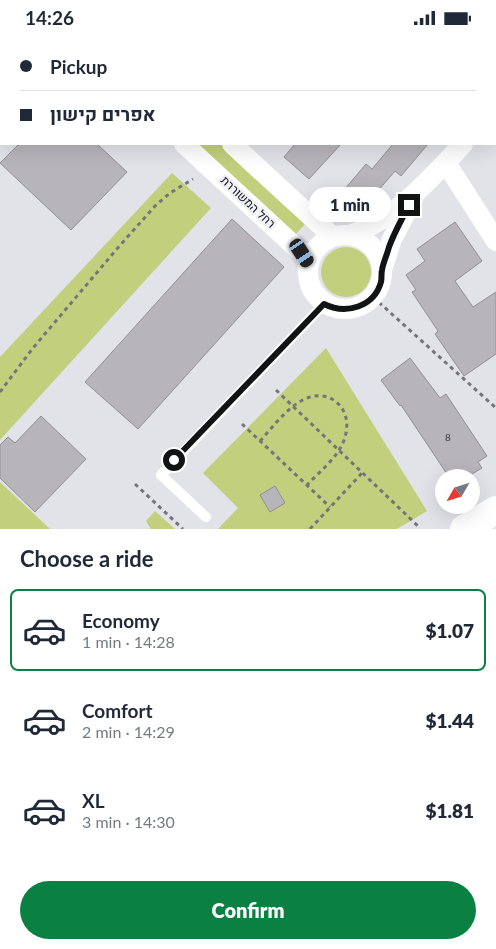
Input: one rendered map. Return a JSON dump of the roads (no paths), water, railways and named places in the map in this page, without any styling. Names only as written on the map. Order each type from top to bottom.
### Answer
[{"type":"main road","points":[[464,529],[496,510]]},
{"type":"street","name":"רחל המשוררת","points":[[185,145],[302,253],[309,263]]},
{"type":"street","points":[[233,145],[331,235],[360,238],[370,244],[380,259],[382,270]]},
{"type":"street","points":[[419,190],[396,230],[382,270],[381,282],[373,297],[363,305],[347,310],[324,304],[316,296],[307,274],[313,252],[321,243],[361,231],[383,218],[419,190],[454,151],[496,241]]},
{"type":"lane","points":[[206,517],[161,475],[324,304]]}]
